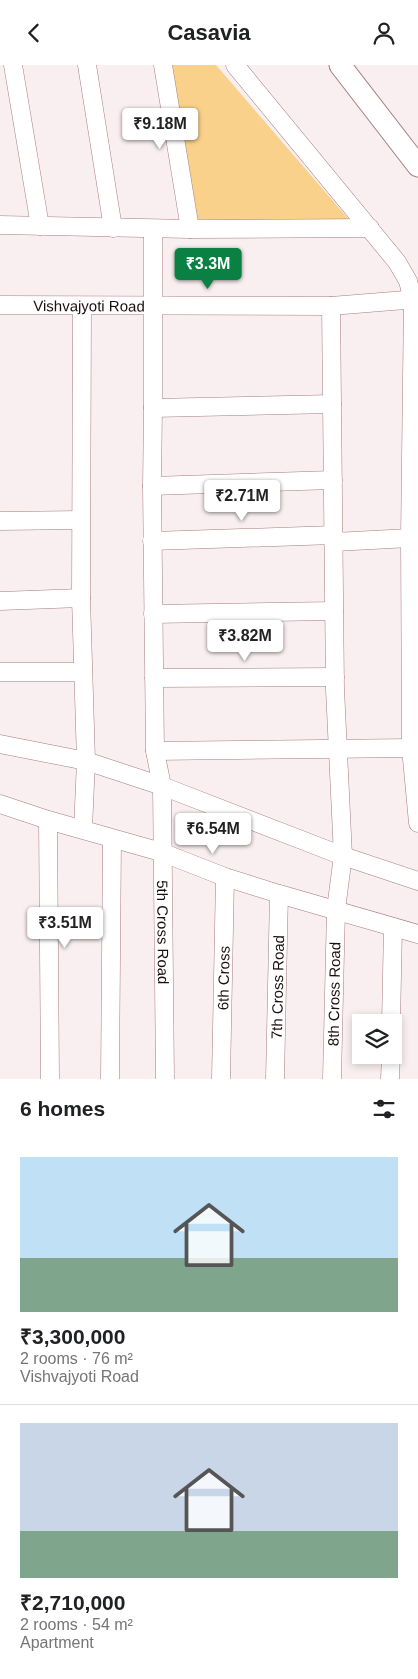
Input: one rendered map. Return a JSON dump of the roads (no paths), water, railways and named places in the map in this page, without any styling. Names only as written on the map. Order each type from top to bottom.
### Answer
[{"type":"street","points":[[0,69],[12,65],[40,226]]},
{"type":"street","points":[[88,65],[113,227]]},
{"type":"street","points":[[163,65],[190,229]]},
{"type":"street","points":[[235,65],[397,262],[408,281],[415,300],[410,538],[411,748],[418,823]]},
{"type":"street","points":[[340,65],[418,166]]},
{"type":"street","points":[[0,225],[153,229],[370,228]]},
{"type":"street","name":"5th Cross Road","points":[[153,229],[153,614],[155,751],[162,786],[161,852],[165,1079]]},
{"type":"street","name":"Vishvajyoti Road","points":[[0,305],[154,307],[332,306],[415,300]]},
{"type":"street","points":[[82,306],[81,598],[86,761],[83,829]]},
{"type":"street","name":"8th Cross Road","points":[[332,306],[335,677],[343,856],[336,909],[332,1079]]},
{"type":"street","points":[[153,408],[332,404]]},
{"type":"street","points":[[152,486],[333,480]]},
{"type":"street","points":[[0,521],[81,521]]},
{"type":"street","points":[[152,541],[410,538]]},
{"type":"street","points":[[0,601],[81,598]]},
{"type":"street","points":[[153,614],[334,611]]},
{"type":"street","points":[[0,672],[83,672]]},
{"type":"street","points":[[154,679],[335,677]]},
{"type":"street","points":[[0,744],[86,761],[162,786],[343,856],[418,881]]},
{"type":"street","points":[[155,751],[411,748]]},
{"type":"street","points":[[0,804],[48,820],[161,852],[225,877],[279,894],[418,934]]},
{"type":"street","points":[[48,820],[50,1079]]},
{"type":"street","points":[[110,1079],[112,839]]},
{"type":"street","name":"6th Cross","points":[[221,1079],[225,877]]},
{"type":"street","name":"7th Cross Road","points":[[275,1079],[279,894]]},
{"type":"street","points":[[391,1014],[393,927]]},
{"type":"street","points":[[390,1079],[391,1064]]}]
